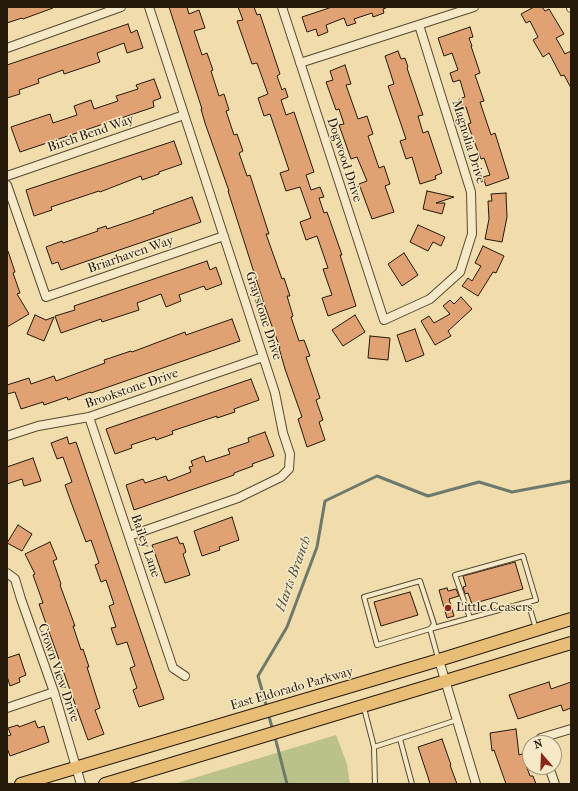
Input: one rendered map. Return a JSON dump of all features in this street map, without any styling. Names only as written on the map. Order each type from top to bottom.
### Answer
[{"type":"main road","name":"East Eldorado Parkway","points":[[21,784],[439,660],[571,619]]},
{"type":"main road","points":[[105,784],[364,707],[571,643]]},
{"type":"street","points":[[7,48],[121,7]]},
{"type":"street","name":"Graystone Drive","points":[[129,536],[238,498],[281,477],[290,469],[290,454],[283,433],[275,393],[148,7]]},
{"type":"street","name":"Dogwood Drive","points":[[282,7],[384,320]]},
{"type":"street","points":[[300,63],[474,7]]},
{"type":"street","name":"Magnolia Drive","points":[[384,320],[430,299],[460,272],[472,234],[471,192],[419,25]]},
{"type":"street","name":"Birch Bend Way","points":[[7,176],[184,115]]},
{"type":"street","name":"Briarhaven Way","points":[[7,185],[46,297],[224,236]]},
{"type":"street","name":"Brookstone Drive","points":[[7,436],[38,426],[89,417],[263,357]]},
{"type":"street","name":"Bailey Lane","points":[[89,417],[173,668],[185,676]]},
{"type":"street","name":"Crown View Drive","points":[[7,574],[15,579],[20,599],[54,692],[81,784]]},
{"type":"street","points":[[439,660],[476,784]]},
{"type":"street","points":[[7,708],[54,692]]},
{"type":"street","points":[[556,735],[571,729]]},
{"type":"lane","points":[[430,629],[434,624],[420,581],[364,597],[377,645],[536,600],[523,556],[455,575],[470,618]]},
{"type":"lane","points":[[528,602],[536,630]]},
{"type":"lane","points":[[430,629],[439,660]]},
{"type":"lane","points":[[364,707],[374,747],[374,784]]},
{"type":"lane","points":[[374,747],[400,740],[457,720]]},
{"type":"lane","points":[[400,740],[412,784]]},
{"type":"green space","points":[[336,735],[347,764],[350,784],[174,784]]},
{"type":"building","points":[[7,7],[53,7],[53,8],[7,23]]},
{"type":"building","points":[[169,7],[187,7],[189,14],[199,10],[205,28],[194,31],[202,55],[207,53],[213,70],[211,71],[219,96],[224,94],[229,110],[226,111],[234,135],[237,134],[243,151],[239,153],[247,176],[250,175],[269,234],[266,234],[282,279],[284,278],[290,296],[287,296],[293,316],[291,317],[299,341],[304,340],[310,356],[306,357],[320,398],[316,400],[323,420],[319,422],[325,440],[307,447],[298,419],[302,417],[285,369],[280,348],[265,307],[229,191],[205,123],[202,109]]},
{"type":"building","points":[[238,7],[254,7],[257,15],[260,14],[280,74],[277,76],[282,90],[285,88],[288,97],[281,100],[286,115],[294,112],[314,172],[306,175],[311,190],[320,187],[324,197],[319,198],[324,213],[327,212],[342,255],[340,255],[356,306],[328,316],[322,298],[332,295],[323,269],[328,268],[317,236],[306,240],[300,222],[311,218],[300,187],[286,191],[280,173],[289,170],[270,114],[264,116],[258,98],[268,94],[257,63],[252,64],[237,21],[243,20]]},
{"type":"building","points":[[332,7],[386,8],[383,9],[384,13],[373,17],[372,13],[354,19],[356,23],[347,26],[344,18],[326,25],[328,32],[318,36],[316,29],[307,32],[302,17]]},
{"type":"building","points":[[534,7],[542,7],[545,11],[549,9],[564,34],[556,38],[565,54],[571,51],[571,88],[564,75],[561,76],[549,53],[543,57],[533,40],[538,37],[530,21],[526,23],[521,14]]},
{"type":"building","points":[[128,24],[131,33],[137,30],[143,48],[127,53],[124,43],[97,53],[100,62],[64,74],[63,70],[38,79],[39,83],[19,90],[20,94],[7,98],[7,65]]},
{"type":"building","points":[[470,27],[473,37],[469,38],[480,73],[475,75],[484,101],[480,102],[491,135],[495,133],[509,178],[486,186],[483,177],[490,175],[484,158],[481,159],[471,133],[468,124],[471,123],[466,107],[462,108],[459,99],[465,97],[460,80],[453,82],[450,73],[458,70],[452,53],[444,56],[438,38]]},
{"type":"building","points":[[398,51],[401,59],[405,58],[423,115],[418,116],[423,133],[428,131],[442,173],[435,176],[436,179],[420,184],[412,157],[406,159],[400,141],[406,139],[388,86],[394,84],[385,56]]},
{"type":"building","points":[[345,65],[351,84],[346,85],[358,119],[367,116],[373,134],[368,136],[379,168],[384,166],[390,184],[385,186],[394,212],[372,219],[359,184],[367,181],[357,157],[351,159],[339,125],[344,124],[339,109],[336,110],[326,82],[333,80],[330,71]]},
{"type":"building","points":[[154,79],[161,98],[153,101],[154,107],[20,152],[11,127],[50,114],[53,123],[77,115],[74,106],[91,100],[94,109],[118,101],[116,96],[138,89],[136,85]]},
{"type":"building","points":[[174,141],[182,164],[142,180],[141,176],[100,192],[99,191],[51,207],[52,210],[34,216],[26,190]]},
{"type":"building","points":[[427,191],[454,197],[436,203],[445,203],[442,214],[423,209]]},
{"type":"building","points":[[506,193],[507,217],[502,242],[485,239],[489,219],[488,201],[492,201],[491,194]]},
{"type":"building","points":[[192,197],[201,222],[61,270],[58,262],[52,264],[46,247],[98,231],[97,229],[106,226],[107,229],[128,222]]},
{"type":"building","points":[[418,225],[445,237],[441,246],[433,242],[428,251],[410,242]]},
{"type":"building","points":[[483,246],[504,256],[496,273],[493,272],[478,296],[462,286],[468,278],[472,281],[481,266],[475,263]]},
{"type":"building","points":[[7,251],[15,272],[13,273],[20,293],[17,294],[29,314],[7,327]]},
{"type":"building","points":[[404,253],[418,275],[402,286],[388,264]]},
{"type":"building","points":[[207,261],[210,270],[216,267],[222,284],[206,290],[204,286],[179,295],[181,301],[166,307],[161,294],[137,303],[139,310],[102,322],[101,319],[61,333],[55,316],[75,310],[74,306]]},
{"type":"building","points":[[461,297],[472,309],[448,331],[451,336],[435,345],[421,321],[429,316],[434,323],[450,314],[443,306],[450,300],[454,304]]},
{"type":"building","points":[[35,315],[46,320],[54,317],[44,341],[27,334]]},
{"type":"building","points":[[355,315],[365,332],[343,346],[332,330]]},
{"type":"building","points":[[232,319],[240,341],[91,393],[90,392],[68,400],[67,397],[44,405],[43,402],[21,409],[15,392],[7,394],[7,385],[29,378],[31,384],[54,376],[56,381],[105,363],[104,360],[131,351],[132,352],[185,332],[186,335]]},
{"type":"building","points":[[415,329],[424,355],[406,362],[397,335]]},
{"type":"building","points":[[370,336],[390,338],[388,360],[368,358]]},
{"type":"building","points":[[251,379],[259,400],[234,409],[235,412],[217,418],[217,416],[172,431],[173,434],[156,440],[155,437],[131,445],[132,448],[115,454],[106,429]]},
{"type":"building","points":[[265,432],[274,456],[252,464],[253,466],[234,473],[234,475],[134,510],[126,485],[143,479],[145,483],[166,476],[168,481],[191,472],[189,467],[193,466],[191,461],[204,456],[206,462],[230,454],[228,449],[249,442],[248,438]]},
{"type":"building","points":[[67,437],[69,444],[76,442],[164,699],[139,707],[133,690],[137,688],[130,668],[135,666],[127,642],[117,645],[111,628],[116,627],[109,606],[114,604],[106,580],[101,582],[95,565],[99,563],[91,540],[86,542],[65,485],[72,482],[63,457],[57,459],[51,443]]},
{"type":"building","points":[[33,458],[41,481],[24,486],[22,479],[7,484],[7,467]]},
{"type":"building","points":[[232,517],[239,540],[219,547],[220,550],[202,556],[194,531]]},
{"type":"building","points":[[18,525],[32,534],[22,551],[7,543]]},
{"type":"building","points":[[177,537],[180,544],[183,543],[186,552],[183,554],[190,575],[165,583],[152,545]]},
{"type":"building","points":[[50,542],[57,559],[53,561],[61,584],[60,585],[75,626],[73,626],[81,650],[83,649],[89,667],[87,667],[100,708],[95,710],[104,734],[88,740],[39,604],[43,603],[33,575],[35,574],[25,554]]},
{"type":"building","points":[[515,562],[523,589],[472,604],[468,593],[465,594],[463,587],[466,586],[463,576]]},
{"type":"building","name":"Little Ceasers","points":[[447,588],[448,591],[456,589],[459,596],[449,599],[454,616],[447,618],[439,590]]},
{"type":"building","points":[[410,592],[418,615],[381,626],[374,602]]},
{"type":"building","points":[[19,654],[26,675],[19,678],[20,682],[10,686],[7,676],[7,658]]},
{"type":"building","points":[[549,682],[551,689],[571,682],[571,708],[563,711],[561,705],[518,719],[509,695]]},
{"type":"building","points":[[35,721],[38,728],[44,726],[49,742],[10,756],[7,748],[7,736],[11,735],[8,728],[18,725],[19,727]]},
{"type":"building","points":[[516,729],[519,755],[522,754],[522,775],[533,776],[536,784],[506,784],[494,750],[492,751],[490,733]]},
{"type":"building","points":[[442,739],[457,784],[430,784],[418,747]]},
{"type":"waterway","name":"Harts Branch","points":[[267,708],[258,676],[287,627],[317,547],[325,501],[377,476],[428,496],[479,482],[512,492],[571,481]]},
{"type":"waterway","name":"Harts Branch","points":[[268,713],[273,731]]},
{"type":"waterway","name":"Harts Branch","points":[[275,737],[287,784]]},
{"type":"place","name":"Little Ceasers","points":[[448,608]]}]
